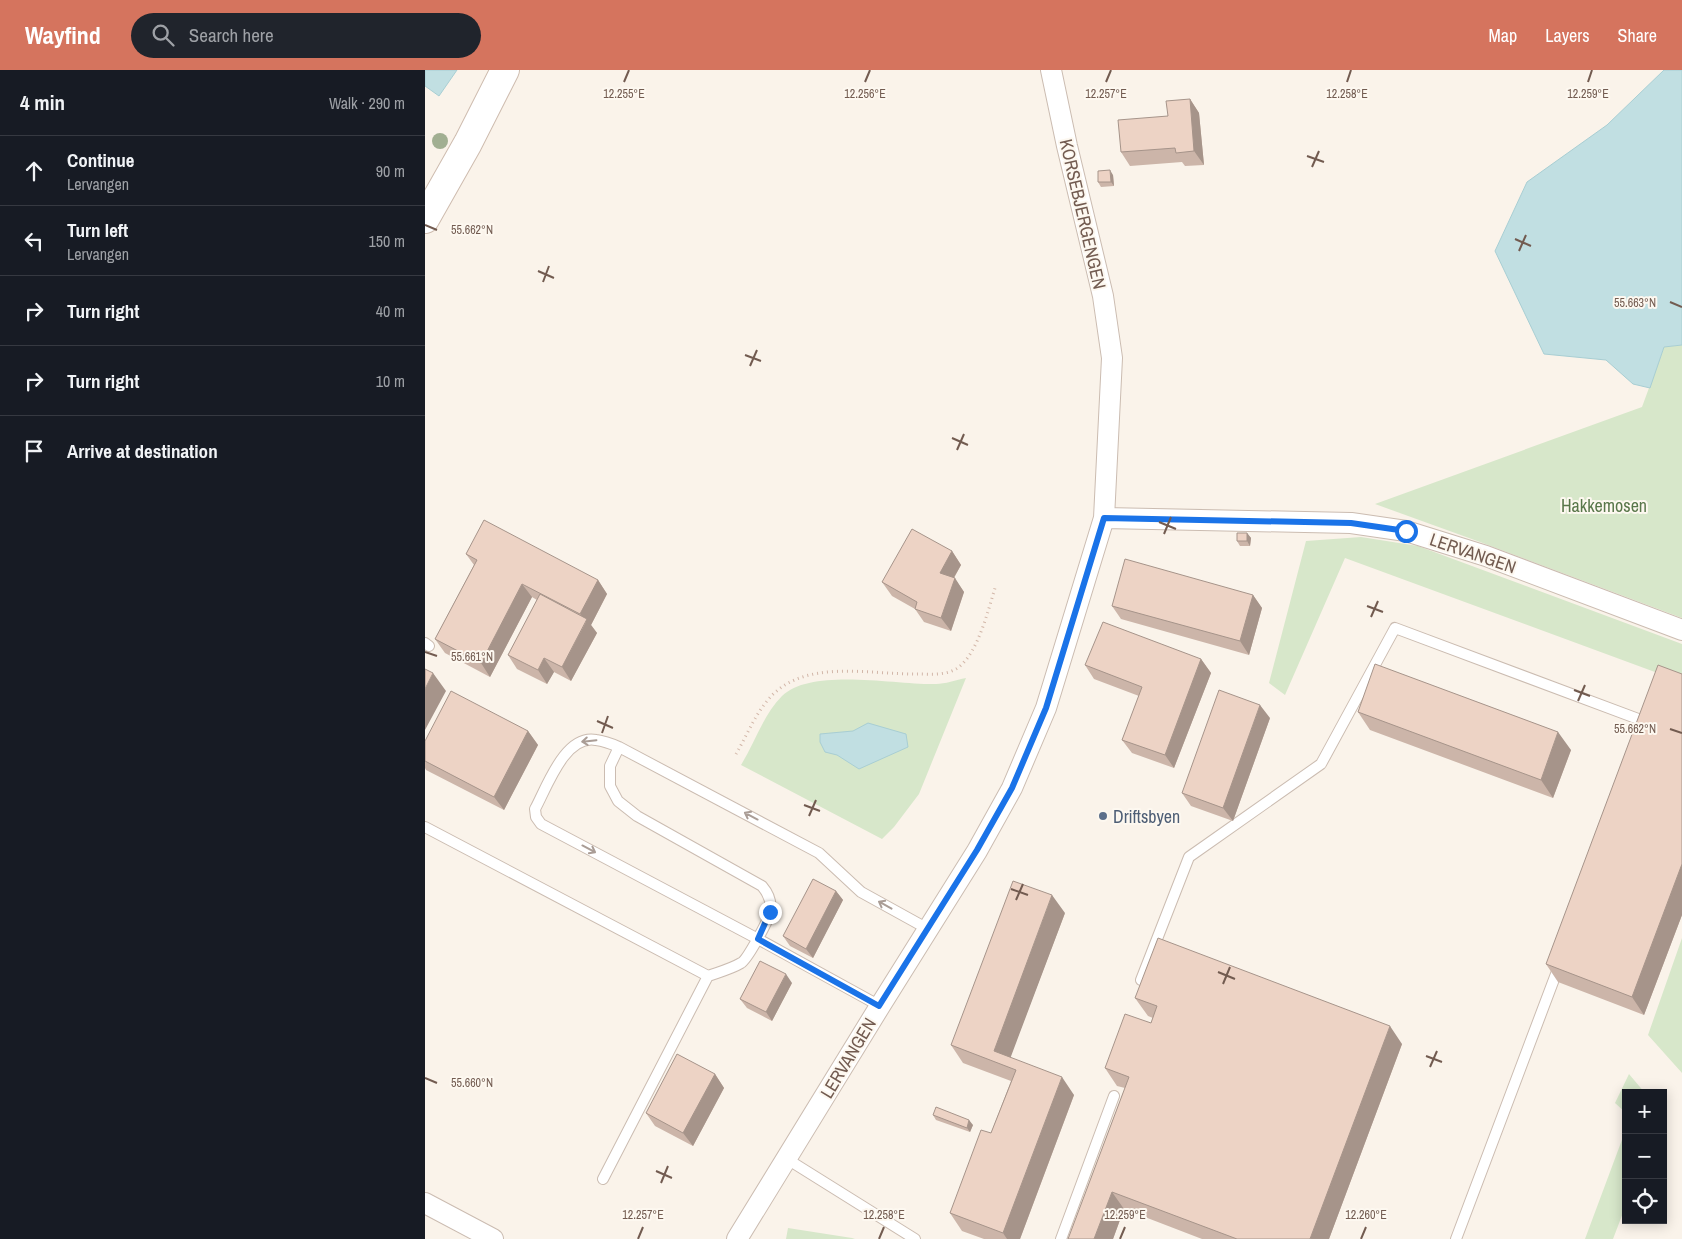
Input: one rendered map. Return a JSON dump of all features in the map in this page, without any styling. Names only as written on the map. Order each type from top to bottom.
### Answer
[{"type":"street","points":[[425,219],[468,143],[505,70]]},
{"type":"street","name":"KORSEBJERGENGEN","points":[[1051,70],[1103,296],[1112,358]]},
{"type":"street","name":"LERVANGEN","points":[[737,1239],[977,850],[1012,788],[1027,753],[1046,708],[1104,518],[1112,358]]},
{"type":"street","name":"LERVANGEN","points":[[1104,518],[1351,523],[1406,531],[1486,556],[1682,630]]},
{"type":"street","points":[[425,1204],[493,1239]]},
{"type":"lane","points":[[1141,980],[1189,858],[1321,764],[1395,628],[1650,724],[1646,733]]},
{"type":"lane","points":[[879,1006],[758,939],[541,824],[536,817],[535,809],[562,758],[576,743],[595,739],[619,747],[819,853],[861,892],[928,929]]},
{"type":"lane","points":[[603,1179],[708,976],[743,962],[758,939],[770,912],[768,893],[762,886],[637,816],[618,801],[610,786],[610,766],[619,747]]},
{"type":"lane","points":[[425,827],[708,976]]},
{"type":"lane","points":[[1456,1239],[1563,954]]},
{"type":"lane","points":[[1061,1239],[1114,1096]]},
{"type":"lane","points":[[787,1159],[915,1239]]},
{"type":"path","points":[[736,754],[766,702],[779,688],[803,676],[834,671],[944,674],[957,668],[966,660],[974,645],[995,588]]},
{"type":"green space","name":"Hakkemosen","points":[[1682,345],[1682,618],[1375,504],[1642,407],[1664,347]]},
{"type":"green space","points":[[1361,537],[1418,546],[1682,644],[1682,682],[1345,558],[1285,695],[1269,683],[1306,541]]},
{"type":"green space","points":[[966,678],[919,794],[894,827],[882,839],[741,765],[764,720],[775,704],[782,696],[795,687],[813,682],[833,680],[936,684]]},
{"type":"green space","points":[[1682,938],[1682,1073],[1648,1035]]},
{"type":"green space","points":[[1629,1074],[1642,1089],[1622,1089],[1622,1109],[1615,1103]]},
{"type":"green space","points":[[1622,1140],[1622,1215],[1613,1239],[1585,1239]]},
{"type":"green space","points":[[788,1228],[852,1238],[855,1239],[786,1239]]},
{"type":"water","points":[[425,70],[457,70],[439,96],[425,86]]},
{"type":"water","points":[[1664,70],[1682,70],[1682,345],[1664,347],[1650,388],[1633,384],[1606,360],[1544,354],[1495,251],[1527,182],[1607,125]]},
{"type":"water","points":[[868,723],[906,734],[908,747],[859,769],[837,755],[825,752],[820,742],[820,734],[853,731]]},
{"type":"building","points":[[1190,99],[1194,151],[1176,153],[1175,148],[1121,152],[1118,120],[1168,116],[1166,101]]},
{"type":"building","points":[[1110,170],[1111,182],[1098,182],[1098,171]]},
{"type":"building","points":[[484,520],[598,580],[580,614],[522,584],[481,663],[435,639],[477,560],[466,554]]},
{"type":"building","points":[[912,529],[952,551],[940,573],[955,578],[941,618],[915,609],[917,602],[882,582]]},
{"type":"building","points":[[1237,533],[1247,533],[1247,541],[1237,541]]},
{"type":"building","points":[[1125,559],[1253,595],[1240,641],[1112,606]]},
{"type":"building","points":[[540,594],[587,619],[562,667],[544,658],[538,670],[508,655]]},
{"type":"building","points":[[1103,622],[1201,659],[1165,755],[1122,740],[1142,687],[1085,665]]},
{"type":"building","points":[[1375,664],[1558,732],[1541,780],[1358,712]]},
{"type":"building","points":[[1658,665],[1682,674],[1682,864],[1632,997],[1546,964]]},
{"type":"building","points":[[425,669],[433,673],[425,689]]},
{"type":"building","points":[[1219,690],[1260,705],[1223,808],[1182,793]]},
{"type":"building","points":[[451,691],[528,731],[494,797],[425,761],[425,741]]},
{"type":"building","points":[[813,879],[836,891],[806,949],[783,936]]},
{"type":"building","points":[[1013,881],[1052,895],[994,1051],[1062,1077],[1003,1233],[950,1213],[981,1130],[991,1133],[1016,1070],[951,1045]]},
{"type":"building","points":[[1158,938],[1390,1026],[1310,1239],[1237,1239],[1112,1192],[1094,1239],[1068,1239],[1129,1077],[1105,1068],[1125,1014],[1151,1023],[1157,1006],[1135,998]]},
{"type":"building","points":[[760,961],[786,974],[766,1012],[740,999]]},
{"type":"building","points":[[677,1054],[715,1074],[683,1133],[646,1113]]},
{"type":"building","points":[[936,1107],[969,1120],[967,1128],[933,1115]]},
{"type":"place","name":"Driftsbyen","points":[[1103,816]]},
{"type":"route","points":[[770,912],[758,939],[879,1006],[977,850],[1012,788],[1046,708],[1104,518],[1351,523],[1406,531]]}]
